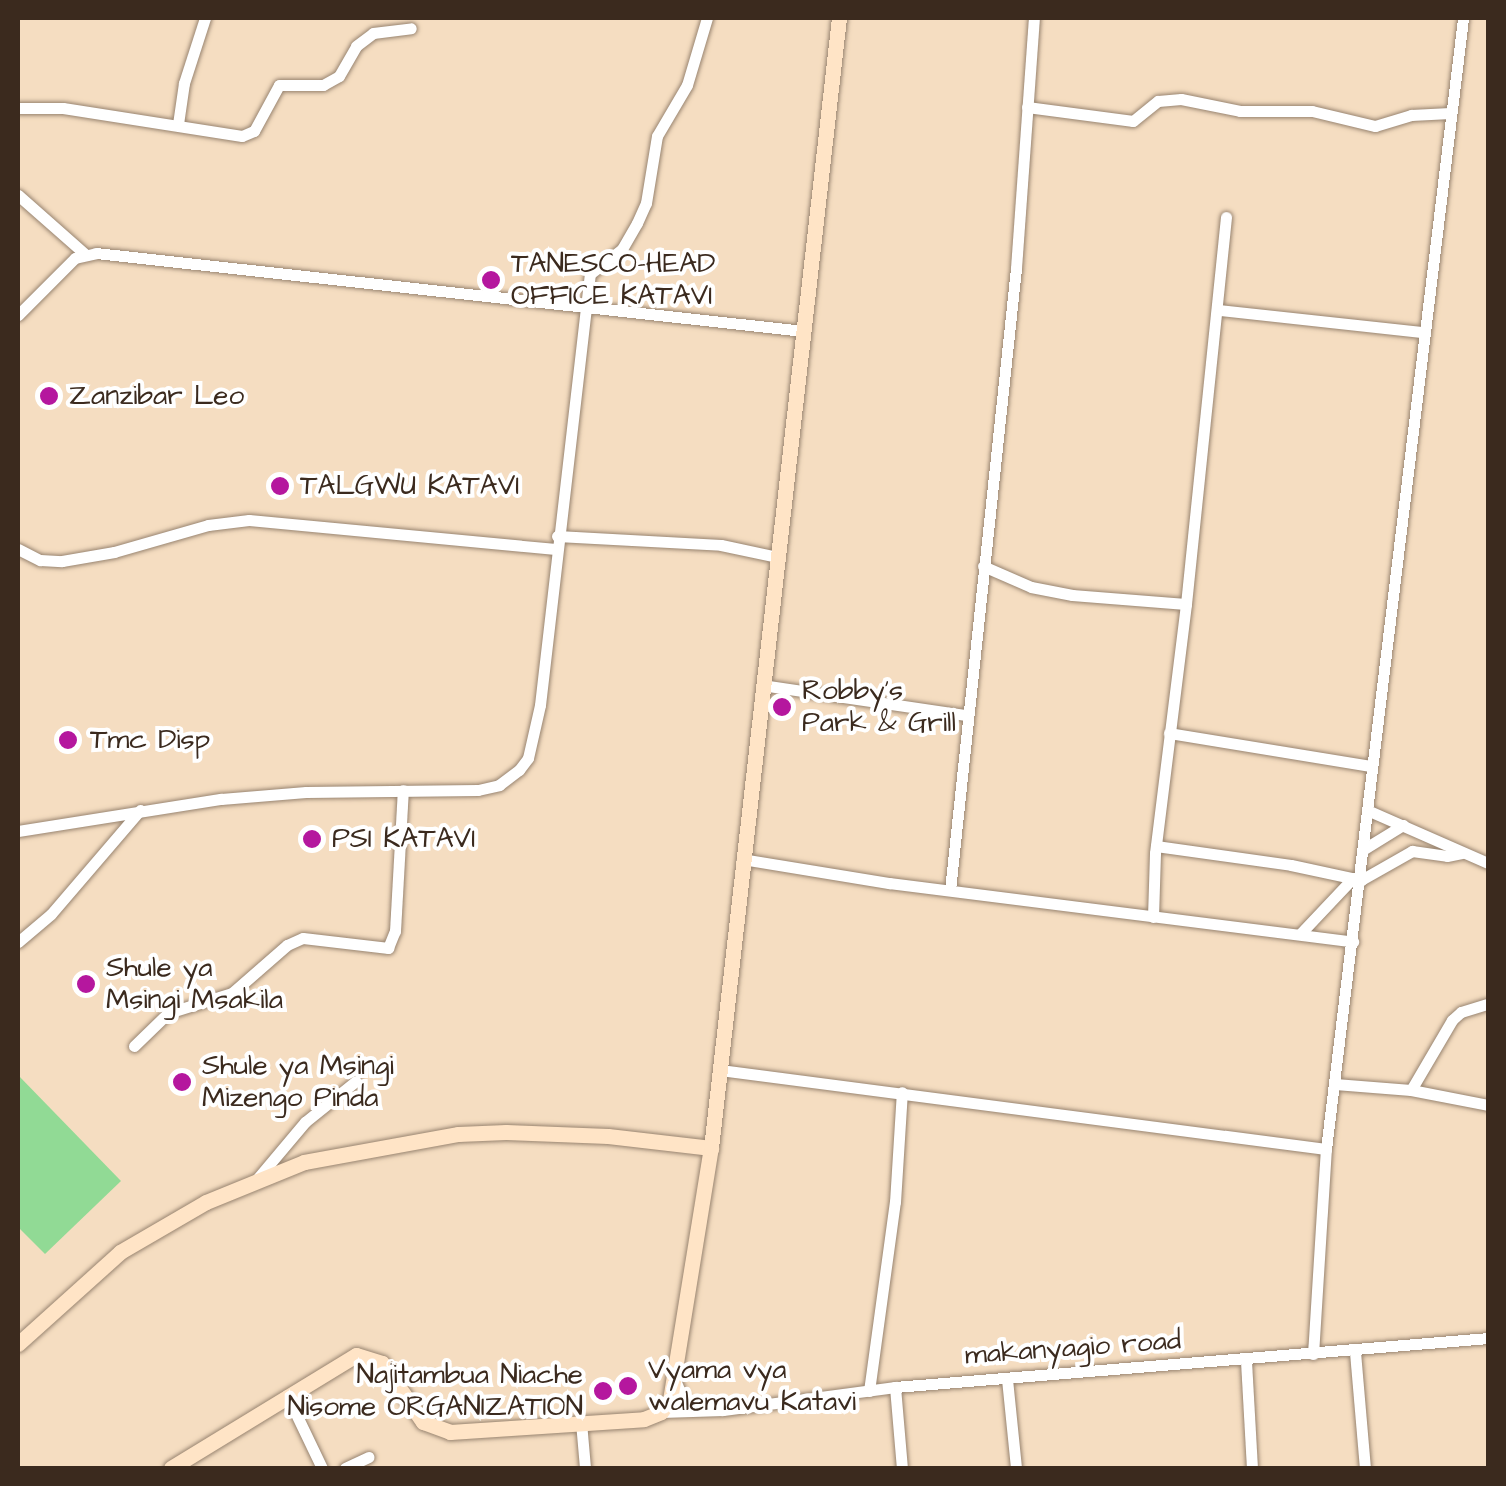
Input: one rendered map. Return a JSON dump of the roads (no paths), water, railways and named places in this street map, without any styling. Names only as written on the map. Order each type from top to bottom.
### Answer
[{"type":"street","points":[[178,124],[184,83],[205,18]]},
{"type":"street","points":[[18,831],[140,810],[306,792],[478,790],[512,777],[528,758],[540,705],[583,306],[590,274],[622,250],[642,213],[657,136],[687,84],[707,18]]},
{"type":"street","points":[[171,1468],[345,1359],[364,1355],[382,1362],[414,1412],[436,1428],[483,1432],[644,1419],[661,1412],[675,1380],[712,1148],[839,18]]},
{"type":"street","points":[[950,890],[1016,268],[1034,18]]},
{"type":"street","points":[[1313,1354],[1326,1149],[1463,18]]},
{"type":"street","points":[[18,108],[63,108],[242,136],[254,131],[279,86],[323,85],[339,76],[356,46],[373,33],[411,28]]},
{"type":"street","points":[[1027,108],[1134,121],[1158,102],[1172,98],[1200,100],[1240,112],[1312,111],[1375,126],[1411,114],[1450,113]]},
{"type":"street","points":[[18,196],[85,254],[804,332]]},
{"type":"street","points":[[1152,917],[1156,846],[1219,310],[1226,216]]},
{"type":"street","points":[[18,315],[85,254]]},
{"type":"street","points":[[1219,310],[1423,332]]},
{"type":"street","points":[[18,549],[40,560],[62,561],[114,552],[208,525],[249,520],[556,542],[721,544],[778,557]]},
{"type":"street","points":[[983,566],[1004,578],[1072,595],[1186,604]]},
{"type":"street","points":[[980,588],[1004,578]]},
{"type":"street","points":[[762,685],[966,715]]},
{"type":"street","points":[[1169,734],[1371,766]]},
{"type":"street","points":[[134,1046],[168,1012],[232,994],[287,944],[317,938],[388,948],[395,930],[404,790]]},
{"type":"street","points":[[18,942],[51,914],[140,810]]},
{"type":"street","points":[[1367,810],[1488,863]]},
{"type":"street","points":[[1364,849],[1403,825]]},
{"type":"street","points":[[1156,846],[1357,879]]},
{"type":"street","points":[[1300,934],[1357,879],[1412,850],[1463,853]]},
{"type":"street","points":[[742,859],[1352,942]]},
{"type":"street","points":[[1411,1090],[1452,1020],[1461,1012],[1488,1004]]},
{"type":"street","points":[[720,1070],[1326,1149]]},
{"type":"street","points":[[257,1178],[305,1122],[356,1081]]},
{"type":"street","points":[[1335,1084],[1411,1090],[1488,1105]]},
{"type":"street","points":[[869,1390],[893,1217],[902,1092]]},
{"type":"street","points":[[18,1344],[120,1252],[257,1178],[338,1154],[458,1134],[546,1131],[712,1148]]},
{"type":"street","name":"makanyagio road","points":[[661,1412],[705,1412],[896,1386],[1246,1361],[1488,1338]]},
{"type":"street","points":[[1355,1352],[1364,1468]]},
{"type":"street","points":[[1246,1361],[1252,1468]]},
{"type":"street","points":[[1007,1379],[1016,1468]]},
{"type":"street","points":[[675,1380],[684,1401],[705,1412]]},
{"type":"street","points":[[896,1386],[902,1468]]},
{"type":"street","points":[[286,1394],[322,1468]]},
{"type":"street","points":[[582,1422],[585,1468]]},
{"type":"street","points":[[345,1468],[369,1457]]},
{"type":"place","name":"TANESCO-HEAD OFFICE KATAVI","points":[[491,280]]},
{"type":"place","name":"Zanzibar Leo","points":[[49,396]]},
{"type":"place","name":"TALGWU KATAVI","points":[[280,486]]},
{"type":"place","name":"Robby's Park & Grill","points":[[782,707]]},
{"type":"place","name":"Tmc Disp","points":[[68,740]]},
{"type":"place","name":"PSI KATAVI","points":[[312,839]]},
{"type":"place","name":"Shule ya Msingi Msakila","points":[[86,984]]},
{"type":"place","name":"Shule ya Msingi Mizengo Pinda","points":[[182,1082]]},
{"type":"place","name":"Vyama vya walemavu Katavi","points":[[628,1386]]},
{"type":"place","name":"Najitambua Niache Nisome ORGANIZATION","points":[[603,1391]]}]
